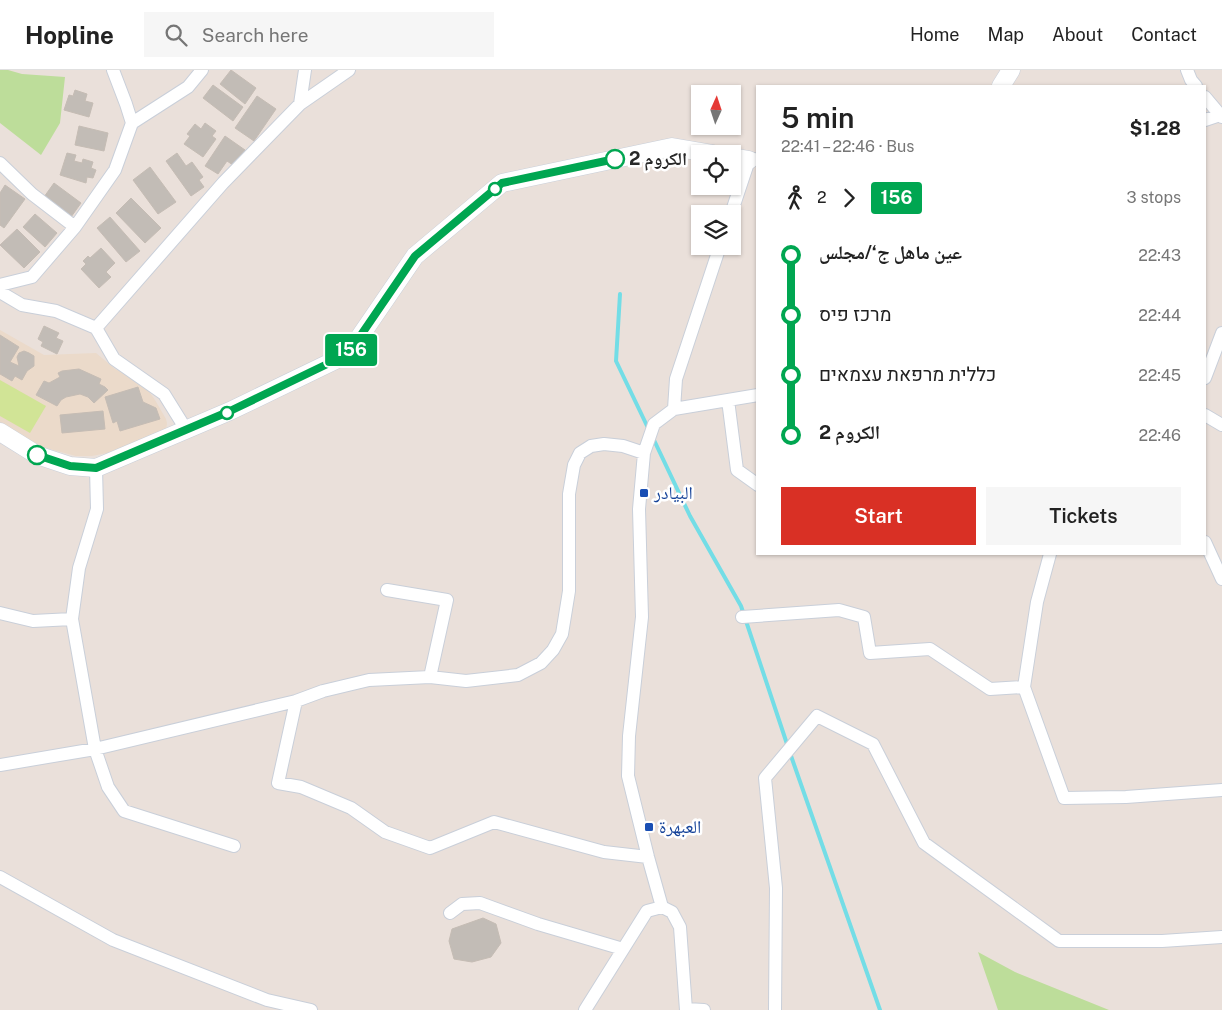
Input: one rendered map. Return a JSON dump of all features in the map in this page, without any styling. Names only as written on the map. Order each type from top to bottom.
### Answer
[{"type":"street","points":[[0,285],[32,277],[75,226],[115,170],[132,123],[113,70]]},
{"type":"street","points":[[132,123],[188,88],[202,70]]},
{"type":"street","points":[[300,104],[305,70]]},
{"type":"street","points":[[96,328],[223,183],[300,104],[349,70]]},
{"type":"street","points":[[1002,85],[1011,70]]},
{"type":"street","points":[[1187,70],[1195,85]]},
{"type":"street","points":[[1206,98],[1221,116],[1206,120]]},
{"type":"street","points":[[0,432],[37,455],[70,466],[96,468],[230,411],[348,354],[415,256],[502,183],[672,147],[691,150]]},
{"type":"street","points":[[733,205],[746,159]]},
{"type":"street","points":[[0,163],[32,194],[75,226]]},
{"type":"street","points":[[674,409],[676,379],[717,255]]},
{"type":"street","points":[[0,292],[22,305],[56,311],[96,328],[114,359],[164,394],[186,430]]},
{"type":"street","points":[[1206,375],[1222,334]]},
{"type":"street","points":[[662,907],[628,776],[629,736],[642,617],[639,510],[644,453],[654,424],[674,409],[756,395]]},
{"type":"street","points":[[728,400],[737,470],[756,484]]},
{"type":"street","points":[[1206,416],[1222,425]]},
{"type":"street","points":[[0,765],[95,749],[296,701],[323,691],[369,680],[430,678],[466,681],[518,675],[541,662],[554,650],[562,634],[569,591],[570,494],[574,465],[580,453],[591,446],[604,444],[623,446],[644,453]]},
{"type":"street","points":[[96,468],[96,509],[80,568],[72,619],[95,749],[108,787],[124,811],[234,846]]},
{"type":"street","points":[[1206,544],[1222,579]]},
{"type":"street","points":[[1050,555],[1037,602],[1024,687],[1064,798],[1126,797],[1222,790]]},
{"type":"street","points":[[387,590],[446,600],[430,678]]},
{"type":"street","points":[[742,617],[839,610],[864,617],[870,653],[930,649],[990,689],[1024,687]]},
{"type":"street","points":[[0,613],[33,621],[72,619]]},
{"type":"street","points":[[296,701],[278,783],[301,787],[351,808],[386,832],[430,848],[494,822],[604,852],[648,857]]},
{"type":"street","points":[[774,1010],[776,888],[765,778],[817,716],[873,744],[924,844],[1059,941],[1162,941],[1222,937]]},
{"type":"street","points":[[0,877],[113,940],[267,1000],[311,1010]]},
{"type":"street","points":[[450,913],[462,904],[480,904],[538,924],[623,949]]},
{"type":"street","points":[[585,1010],[648,911],[662,907],[672,912],[680,927],[686,1010],[704,1010]]},
{"type":"shaded area","points":[[0,330],[44,355],[96,353],[115,369],[145,386],[166,419],[166,431],[107,453],[92,456],[76,456],[42,447],[1,423]]},
{"type":"green space","points":[[0,70],[22,74],[65,77],[60,123],[41,155],[0,123]]},
{"type":"green space","points":[[0,380],[46,406],[30,433],[0,416]]},
{"type":"green space","points":[[978,952],[1015,972],[1109,1010],[998,1010]]},
{"type":"building","points":[[231,70],[256,88],[245,104],[220,84]]},
{"type":"building","points":[[213,85],[243,107],[233,121],[203,98]]},
{"type":"building","points":[[75,90],[87,94],[85,101],[93,103],[89,117],[64,110],[69,95],[73,96]]},
{"type":"building","points":[[257,96],[276,109],[254,141],[235,128]]},
{"type":"building","points":[[205,123],[216,131],[212,136],[216,139],[203,157],[184,144],[190,136],[187,134],[195,124],[201,129]]},
{"type":"building","points":[[79,126],[108,133],[104,151],[75,145]]},
{"type":"building","points":[[225,136],[245,150],[233,165],[227,161],[218,174],[205,166]]},
{"type":"building","points":[[67,153],[76,155],[74,161],[82,163],[83,159],[93,162],[91,168],[96,170],[93,178],[87,177],[86,183],[60,175]]},
{"type":"building","points":[[177,153],[186,166],[192,162],[203,177],[199,180],[204,187],[191,196],[166,161]]},
{"type":"building","points":[[150,167],[176,202],[158,214],[133,180]]},
{"type":"building","points":[[54,183],[81,203],[71,217],[44,197]]},
{"type":"building","points":[[5,185],[25,199],[4,228],[0,225],[0,193]]},
{"type":"building","points":[[131,198],[161,228],[145,243],[116,213]]},
{"type":"building","points":[[35,214],[57,233],[45,247],[23,227]]},
{"type":"building","points":[[110,217],[140,251],[126,262],[97,228]]},
{"type":"building","points":[[17,229],[40,252],[24,268],[0,245]]},
{"type":"building","points":[[101,248],[115,263],[106,272],[111,277],[99,288],[81,269],[86,264],[83,261],[88,256],[90,258]]},
{"type":"building","points":[[44,326],[59,333],[56,338],[63,341],[57,354],[41,346],[43,342],[38,339]]},
{"type":"building","points":[[0,335],[19,347],[10,362],[19,366],[17,357],[19,353],[24,351],[34,356],[34,366],[27,371],[22,380],[15,376],[12,381],[0,374]]},
{"type":"building","points":[[79,369],[101,379],[99,384],[108,390],[94,403],[88,397],[80,394],[66,397],[57,406],[36,395],[44,381],[49,383],[60,377],[58,373],[62,371]]},
{"type":"building","points":[[138,387],[143,402],[156,408],[160,419],[120,431],[117,421],[113,423],[105,397]]},
{"type":"building","points":[[103,411],[105,429],[62,433],[60,415]]},
{"type":"building","points":[[483,918],[496,924],[501,943],[491,957],[472,962],[454,959],[449,941],[452,929]]},
{"type":"waterway","points":[[620,294],[616,361],[649,430]]},
{"type":"waterway","points":[[653,438],[690,516],[741,606],[788,747]]},
{"type":"waterway","points":[[790,753],[880,1010]]},
{"type":"bus line","name":"156","points":[[37,455],[70,466],[96,468],[230,411],[348,354],[415,256],[502,183],[615,159]]},
{"type":"place","name":"الكروم 2","points":[[615,159]]},
{"type":"place","name":"البيادر","points":[[644,493]]},
{"type":"place","name":"العبهرة","points":[[649,827]]}]
